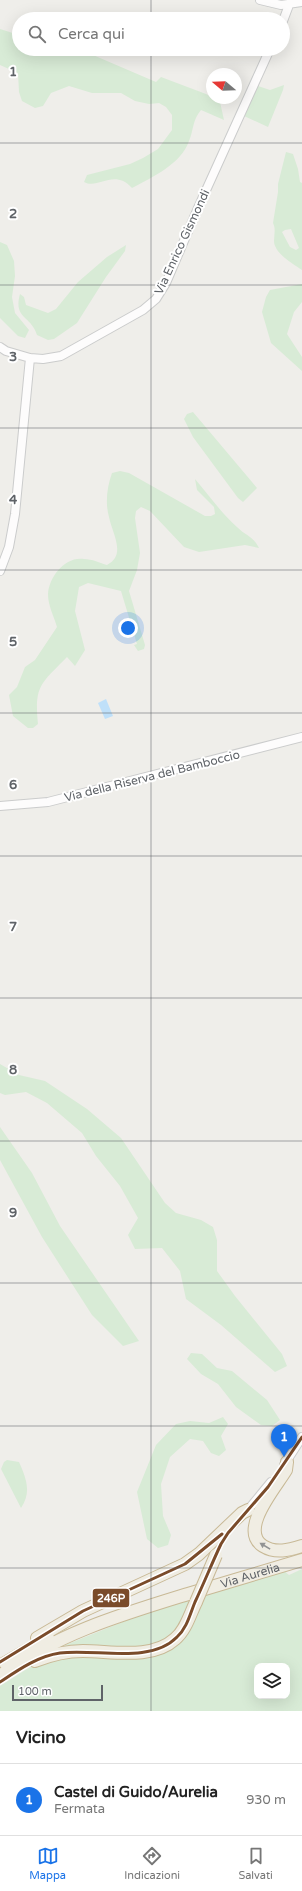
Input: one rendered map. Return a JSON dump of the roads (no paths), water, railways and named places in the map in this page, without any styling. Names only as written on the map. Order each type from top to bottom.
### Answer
[{"type":"highway","points":[[287,1462],[286,1470],[254,1524],[254,1532],[260,1544],[272,1550],[287,1550],[302,1546]]},
{"type":"highway","points":[[0,1682],[32,1662],[60,1653],[82,1651],[130,1653],[169,1645],[182,1631],[216,1555],[228,1533],[248,1510]]},
{"type":"highway","points":[[0,1662],[83,1611],[185,1564],[199,1554],[242,1513],[248,1510]]},
{"type":"highway","name":"Via Aurelia","points":[[0,1666],[27,1649],[84,1620],[137,1601],[302,1551]]},
{"type":"highway","name":"Via Aurelia","points":[[0,1676],[59,1641],[140,1608],[302,1560]]},
{"type":"street","points":[[260,0],[275,4],[302,2]]},
{"type":"street","points":[[286,12],[289,4]]},
{"type":"street","name":"Via Enrico Gismondi","points":[[0,347],[6,351],[30,358],[49,358],[67,353],[143,310],[158,297],[166,283],[267,56]]},
{"type":"street","points":[[0,571],[9,547],[15,514],[24,406],[30,358]]},
{"type":"street","name":"Via della Riserva del Bamboccio","points":[[0,806],[48,802],[302,737]]},
{"type":"street","points":[[248,1510],[287,1462],[302,1437]]},
{"type":"water","points":[[106,699],[113,716],[105,719],[98,703]]},
{"type":"place","name":"Castel di Guido/Aurelia","points":[[284,1457]]}]
